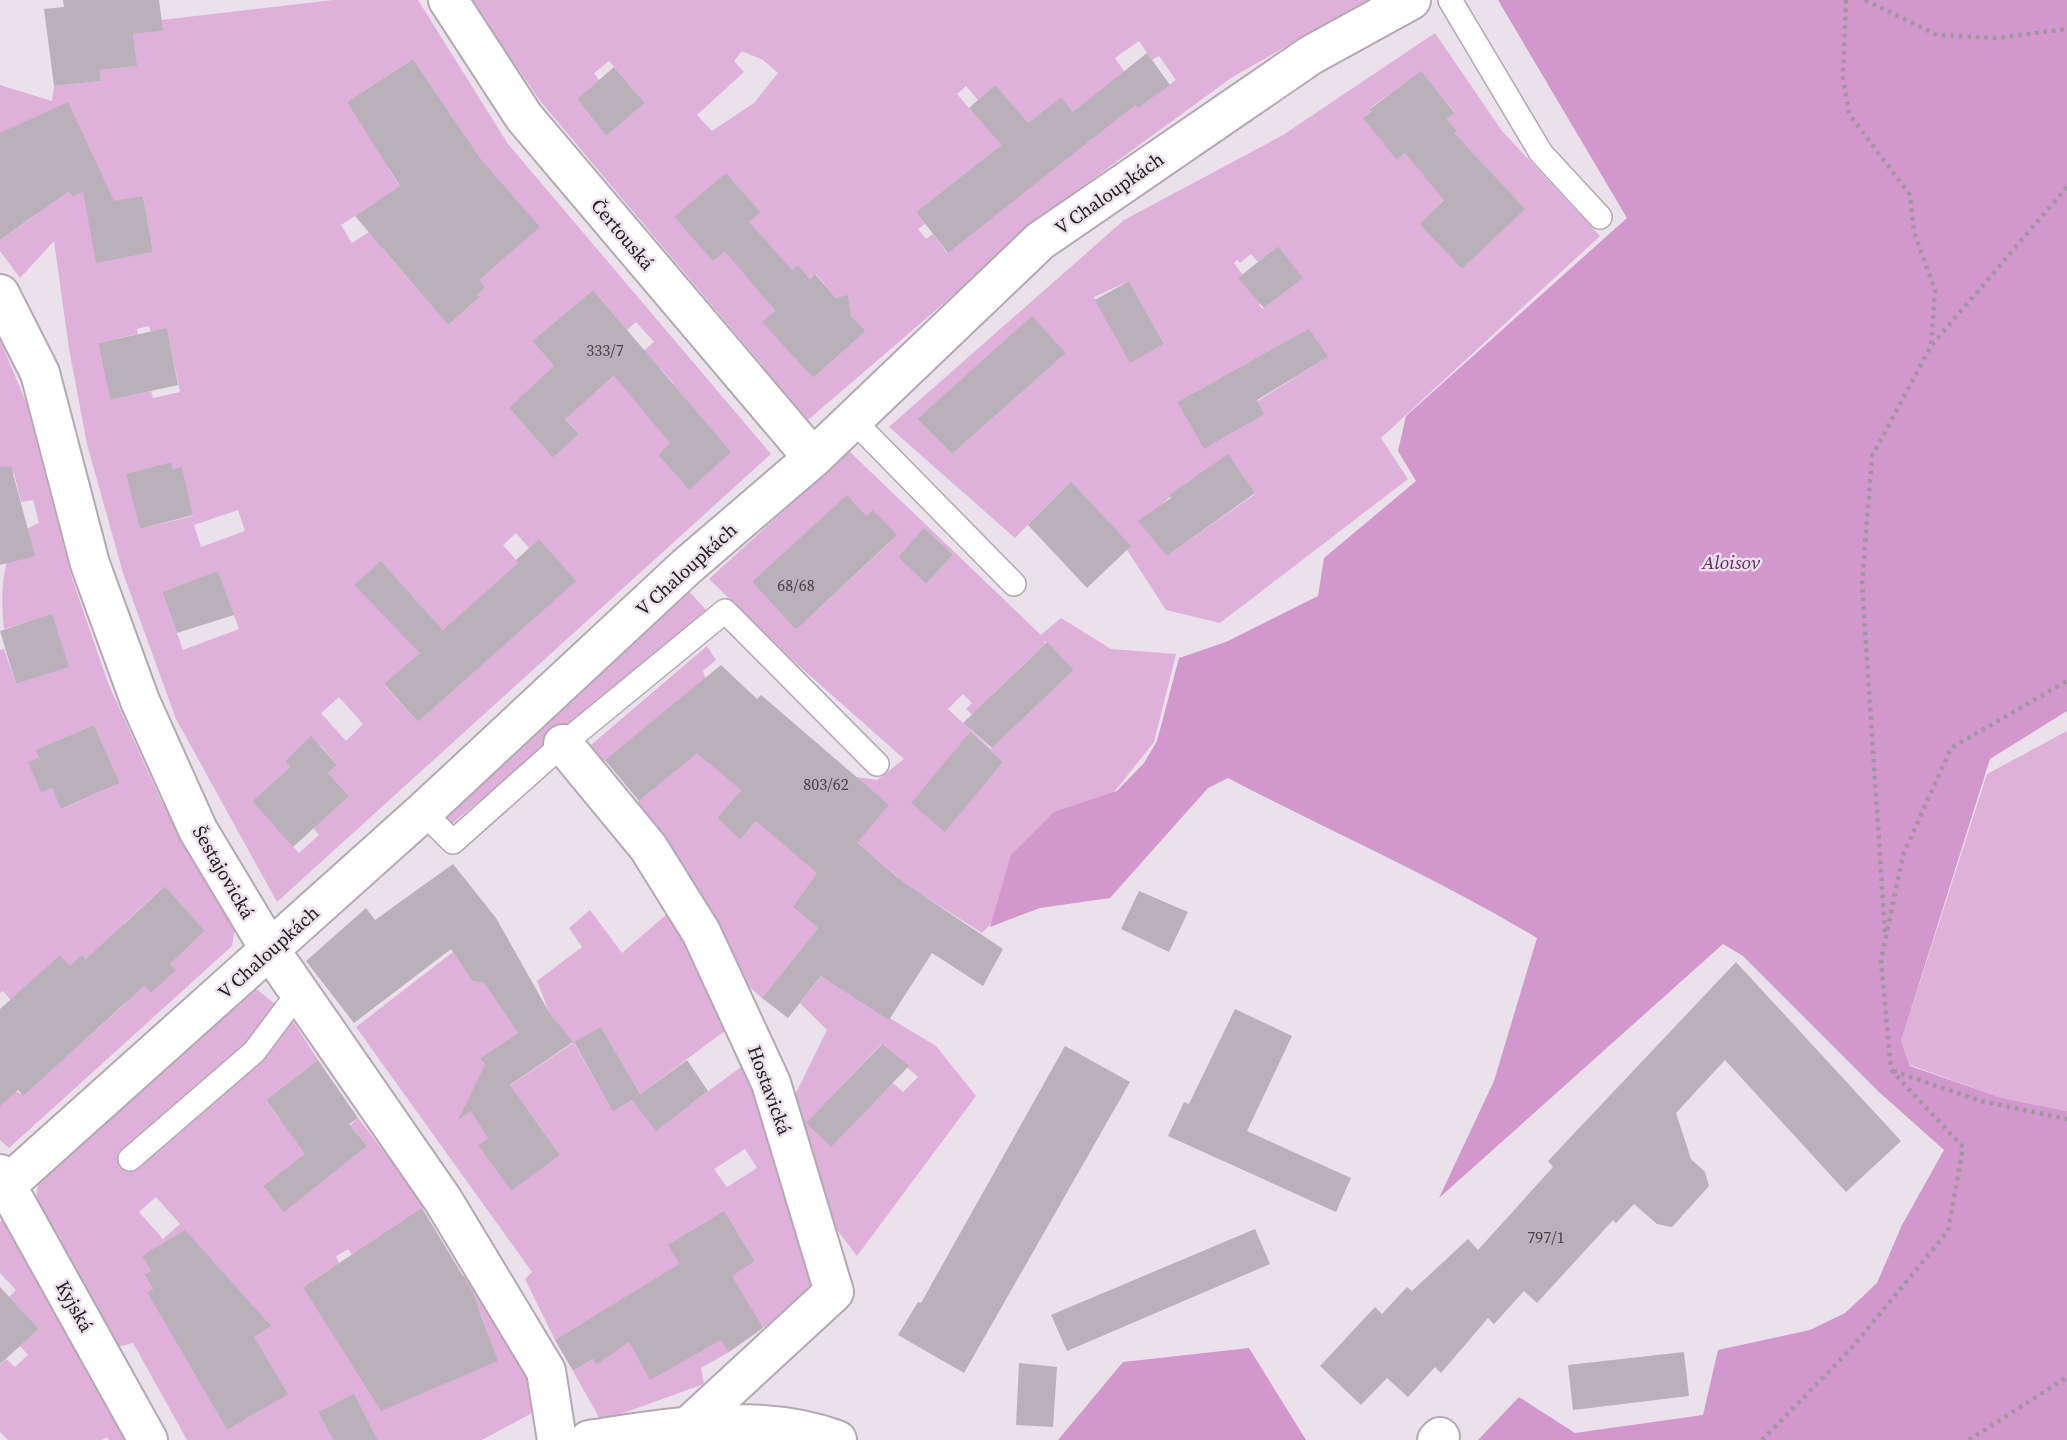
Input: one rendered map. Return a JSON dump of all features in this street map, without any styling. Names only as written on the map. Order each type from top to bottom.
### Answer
[{"type":"street","name":"Čertouská","points":[[448,0],[524,117],[813,457]]},
{"type":"street","name":"V Chaloupkách","points":[[3,1183],[270,950],[423,812],[686,567],[813,457],[1040,241],[1311,55],[1411,0]]},
{"type":"street","name":"Šestajovická","points":[[0,294],[40,373],[90,564],[140,701],[198,830],[270,950],[443,1200],[546,1371],[557,1440]]},
{"type":"street","name":"Hostavická","points":[[563,744],[648,847],[701,932],[771,1083],[834,1292],[691,1424]]},
{"type":"street","name":"Kyjská","points":[[3,1183],[148,1440]]},
{"type":"street","points":[[589,1440],[691,1424],[807,1429],[838,1440]]},
{"type":"lane","points":[[1450,0],[1541,153],[1600,217]]},
{"type":"lane","points":[[852,419],[1014,584]]},
{"type":"lane","points":[[423,812],[453,842],[563,744],[725,611],[877,764]]},
{"type":"lane","points":[[130,1158],[254,1052],[299,992]]},
{"type":"path","points":[[1846,0],[1843,77],[1849,114],[1910,195],[1914,232],[1935,290],[1931,346]]},
{"type":"path","points":[[1865,0],[1937,35],[1997,37],[2067,29]]},
{"type":"path","points":[[1886,939],[1863,572],[1872,456],[1931,346],[2067,187]]},
{"type":"path","points":[[1762,1440],[1850,1350],[1948,1231],[1963,1147],[1892,1070],[1881,960],[1903,855],[1951,748],[2067,681]]},
{"type":"path","points":[[1892,1070],[1981,1101],[2067,1119]]},
{"type":"path","points":[[1969,1440],[2067,1377]]},
{"type":"shaded area","points":[[333,0],[418,0],[508,144],[771,454],[277,902],[176,719],[123,573],[87,444],[69,349],[54,241],[20,278],[0,251],[0,240],[36,215],[0,162],[0,85],[52,101],[54,86],[101,81],[100,70],[136,66],[133,34],[162,31],[161,20]],"holes":[[[413,59],[469,142],[401,188],[388,168],[404,158],[347,102]],[[35,118],[105,181],[72,197]],[[389,194],[401,211],[352,243],[341,225]],[[143,196],[153,252],[97,262]],[[414,222],[539,227],[494,267],[474,275],[485,288],[477,295],[479,298],[448,325],[383,249]],[[593,290],[627,330],[636,322],[654,342],[596,392],[564,354],[552,364],[532,341]],[[149,326],[151,332],[167,329],[180,392],[153,398],[151,391],[110,400],[98,343],[138,334],[137,329]],[[660,368],[674,384],[643,410],[630,394]],[[519,399],[554,406],[579,434],[553,458],[509,408]],[[676,439],[689,490],[658,455]],[[171,462],[173,469],[182,468],[193,516],[140,529],[127,474]],[[238,510],[245,531],[201,547],[194,525]],[[516,533],[529,548],[539,539],[533,619],[418,722],[384,685],[420,653],[381,561],[443,630],[524,569],[503,545]],[[218,572],[239,629],[183,650],[162,592]],[[339,697],[363,724],[346,741],[321,713]],[[302,745],[311,754],[321,746],[337,765],[328,773],[349,796],[313,828],[319,835],[299,853],[252,801],[290,767],[285,761]]]},
{"type":"shaded area","points":[[470,0],[1367,0],[1231,78],[1064,200],[808,420],[541,102]],"holes":[[[1139,41],[1152,60],[1159,56],[1176,80],[1138,108],[1116,79],[1124,71],[1115,58]],[[742,51],[763,60],[778,73],[754,103],[712,131],[697,115],[744,72],[734,61]],[[609,61],[645,103],[606,136],[577,99],[599,80],[594,73]],[[995,85],[1022,128],[1061,97],[1093,138],[947,253],[933,234],[926,239],[918,229],[925,224],[916,212],[1001,145],[957,94],[966,86],[978,100]],[[798,265],[810,279],[816,274],[836,298],[848,296],[851,316],[866,331],[813,378],[763,322],[775,311],[763,297]]]},
{"type":"shaded area","points":[[1435,33],[1502,131],[1600,236],[1381,438],[1408,479],[1220,623],[1166,610],[1127,550],[1100,524],[1105,518],[1071,481],[1015,538],[889,427],[1124,220],[1283,135]],"holes":[[[1421,72],[1455,112],[1447,119],[1456,131],[1405,153],[1398,159],[1364,117],[1371,112],[1370,108]],[[1460,184],[1524,209],[1462,269],[1419,224]],[[1278,246],[1302,278],[1263,309],[1259,305],[1264,300],[1238,278],[1242,274],[1234,263],[1237,260],[1240,263],[1251,254],[1258,262]],[[1129,281],[1164,344],[1131,362],[1094,297]],[[1032,317],[1066,353],[952,454],[917,419]],[[1328,357],[1198,438],[1177,402],[1220,378]],[[1237,467],[1255,494],[1167,556],[1167,517],[1160,506],[1187,482]]]},
{"type":"shaded area","points":[[0,340],[26,402],[72,578],[108,683],[161,800],[235,927],[232,946],[9,1148],[0,1140],[0,1083],[23,1095],[126,1003],[82,954],[70,966],[60,955],[20,1011],[3,991],[0,993],[0,650],[4,649],[16,684],[68,667],[52,615],[4,629],[2,600],[5,568],[17,541],[26,530],[39,523],[33,500],[21,502],[14,473],[0,476]],"holes":[[[94,725],[120,783],[62,809],[52,788],[41,793],[29,763],[39,758],[35,750]],[[165,886],[205,931],[170,964],[175,970],[151,993],[114,952],[144,945],[124,923]]]},
{"type":"shaded area","points":[[849,451],[1041,635],[1061,618],[1111,649],[1176,654],[1154,742],[1107,801],[982,933],[924,896],[858,999],[936,1046],[976,1096],[857,1256],[834,1226],[788,1109],[827,1030],[800,1003],[899,878],[872,856],[835,903],[793,907],[818,928],[762,998],[739,978],[706,921],[714,915],[632,807],[682,765],[648,726],[598,766],[585,750],[707,646],[716,660],[703,671],[741,790],[717,818],[740,840],[804,766],[820,819],[857,777],[877,780],[904,759],[788,656],[709,579]],"holes":[[[866,516],[890,542],[796,630],[752,582]],[[924,529],[953,555],[926,584],[898,557]],[[1044,640],[1074,670],[991,749],[948,709],[963,694],[972,703],[966,709],[980,722],[994,693],[1045,644]],[[972,735],[1003,762],[945,831]],[[881,1044],[918,1077],[903,1092],[893,1083],[807,1123]]]},
{"type":"shaded area","points":[[686,588],[707,611],[448,827],[437,814]]},
{"type":"shaded area","points":[[2067,731],[2067,1111],[2002,1098],[1910,1065],[1901,1041],[1987,774]]},
{"type":"shaded area","points":[[674,908],[707,964],[711,991],[726,1030],[640,1094],[601,1027],[574,1043],[613,1112],[632,1100],[656,1130],[749,1061],[765,1093],[768,1128],[819,1288],[763,1328],[759,1323],[760,1327],[756,1330],[726,1279],[755,1261],[736,1230],[709,1246],[697,1228],[669,1245],[679,1264],[653,1281],[672,1311],[701,1294],[730,1341],[725,1344],[729,1352],[701,1368],[704,1384],[601,1421],[573,1371],[593,1359],[596,1364],[606,1358],[603,1353],[657,1320],[667,1334],[636,1353],[650,1379],[692,1356],[647,1285],[555,1340],[525,1279],[532,1272],[356,1027],[453,952],[472,981],[484,983],[518,1033],[480,1058],[491,1074],[476,1084],[467,1103],[472,1111],[573,1043],[549,1012],[537,981],[582,947],[569,928],[590,910],[622,953]],"holes":[[[528,1110],[560,1155],[511,1190],[478,1145],[499,1131],[495,1123],[507,1114],[512,1121]],[[745,1149],[757,1168],[727,1187],[714,1169]]]},
{"type":"shaded area","points":[[255,988],[289,1015],[318,1060],[266,1100],[279,1119],[304,1099],[330,1136],[263,1186],[284,1211],[367,1146],[350,1125],[358,1118],[426,1206],[352,1255],[348,1249],[336,1256],[339,1263],[304,1286],[324,1317],[374,1330],[471,1271],[534,1365],[539,1401],[530,1414],[482,1440],[378,1440],[354,1393],[318,1412],[333,1440],[187,1440],[133,1343],[117,1347],[35,1204],[40,1171]],"holes":[[[156,1197],[180,1224],[163,1239],[139,1212]],[[142,1256],[270,1326],[254,1337],[261,1410],[227,1430],[148,1293],[153,1289],[144,1274],[151,1271]],[[481,1314],[497,1361],[387,1408]]]},
{"type":"shaded area","points":[[3,1219],[130,1440],[109,1440],[107,1437],[102,1440],[8,1440],[0,1432],[0,1365],[6,1359],[15,1367],[28,1355],[20,1346],[39,1329],[9,1297],[16,1290],[0,1273],[0,1222]]},
{"type":"green space","name":"Aloisov","points":[[1498,0],[2067,0],[2067,711],[1990,759],[1901,1041],[1910,1066],[2002,1098],[2067,1111],[2067,1440],[1478,1440],[1519,1397],[1575,1433],[1703,1415],[1718,1350],[1810,1330],[1845,1313],[1877,1283],[1902,1225],[1944,1150],[1879,1092],[1743,956],[1723,944],[1439,1198],[1494,1081],[1537,938],[1422,875],[1228,778],[1208,788],[1110,898],[1040,908],[990,927],[1011,855],[1054,812],[1117,791],[1144,763],[1157,741],[1179,658],[1226,642],[1318,596],[1324,558],[1416,481],[1398,451],[1406,416],[1627,218]]},
{"type":"green space","points":[[1249,1348],[1306,1440],[1058,1440],[1123,1362]]},
{"type":"building","points":[[63,0],[159,0],[163,31],[133,34],[137,66],[100,70],[101,81],[54,86],[44,9],[64,7]]},
{"type":"building","points":[[1147,53],[1170,85],[1138,108],[1135,105],[948,253],[916,212],[1001,145],[969,108],[995,85],[1028,123],[1061,97],[1073,112]]},
{"type":"building","points":[[413,59],[482,161],[540,227],[479,280],[485,288],[477,295],[480,297],[448,325],[355,216],[400,186],[347,102]]},
{"type":"building","points":[[614,67],[645,103],[606,136],[577,99]]},
{"type":"building","points":[[1421,71],[1455,113],[1447,119],[1457,131],[1454,133],[1525,209],[1462,269],[1419,224],[1444,200],[1405,153],[1397,160],[1363,118],[1371,112],[1370,109]]},
{"type":"building","points":[[68,102],[114,201],[143,196],[153,252],[96,263],[83,192],[72,197],[69,191],[0,240],[0,133]]},
{"type":"building","points":[[726,173],[760,212],[749,222],[792,270],[798,265],[810,279],[815,274],[836,298],[848,295],[851,316],[866,331],[813,378],[762,322],[775,311],[725,251],[713,261],[674,217]]},
{"type":"building","points":[[1278,246],[1303,278],[1264,308],[1238,278]]},
{"type":"building","points":[[1129,281],[1164,344],[1130,363],[1095,300]]},
{"type":"building","points":[[593,290],[731,452],[689,490],[658,455],[670,443],[614,376],[565,419],[579,434],[553,458],[509,408],[554,366],[532,341]]},
{"type":"building","points":[[1032,316],[1066,353],[952,454],[917,419]]},
{"type":"building","points":[[167,328],[178,385],[110,400],[98,343]]},
{"type":"building","points":[[1309,329],[1328,357],[1257,400],[1264,414],[1204,449],[1177,402]]},
{"type":"building","points":[[1228,454],[1255,493],[1167,556],[1138,521],[1171,498],[1169,495]]},
{"type":"building","points":[[171,462],[173,469],[182,467],[193,515],[140,529],[126,474]]},
{"type":"building","points":[[11,466],[35,556],[0,565],[0,467]]},
{"type":"building","points":[[1071,481],[1131,546],[1087,588],[1028,525]]},
{"type":"building","points":[[847,495],[866,516],[873,510],[897,535],[796,630],[752,582]]},
{"type":"building","points":[[924,528],[953,555],[926,584],[898,557]]},
{"type":"building","points":[[539,539],[576,581],[418,722],[384,684],[420,653],[354,585],[381,561],[443,630],[518,563],[516,560]]},
{"type":"building","points":[[218,571],[234,615],[177,633],[162,592]]},
{"type":"building","points":[[52,614],[69,667],[16,684],[0,631]]},
{"type":"building","points":[[1047,642],[1074,670],[992,748],[963,723]]},
{"type":"building","points":[[721,665],[757,699],[761,695],[889,805],[857,843],[903,882],[1003,949],[983,986],[932,953],[889,1020],[821,976],[788,1018],[762,998],[818,928],[793,907],[817,873],[756,821],[740,840],[717,818],[741,790],[697,753],[639,801],[605,760]]},
{"type":"building","points":[[94,725],[120,783],[61,809],[52,788],[41,793],[28,762],[39,758],[35,750]]},
{"type":"building","points":[[970,732],[1003,762],[945,832],[911,803]]},
{"type":"building","points":[[311,736],[337,765],[328,773],[349,796],[293,847],[252,801],[290,767],[285,761]]},
{"type":"building","points":[[453,864],[496,918],[549,1012],[573,1042],[510,1085],[560,1155],[511,1191],[478,1145],[488,1138],[471,1111],[458,1120],[485,1065],[480,1058],[518,1033],[484,983],[472,981],[451,949],[354,1023],[306,961],[366,908],[375,920]]},
{"type":"building","points":[[165,886],[205,931],[170,964],[176,970],[151,993],[144,986],[23,1096],[18,1090],[0,1106],[0,1009],[60,955],[70,966],[82,954],[86,959]]},
{"type":"building","points":[[1139,891],[1188,912],[1169,952],[1121,929]]},
{"type":"building","points":[[1736,962],[1901,1141],[1846,1192],[1725,1060],[1676,1113],[1691,1159],[1705,1172],[1709,1186],[1672,1227],[1657,1224],[1634,1204],[1616,1223],[1613,1220],[1537,1303],[1524,1291],[1494,1324],[1488,1318],[1441,1373],[1435,1367],[1408,1397],[1387,1378],[1361,1405],[1320,1366],[1375,1307],[1382,1314],[1407,1287],[1412,1291],[1468,1239],[1478,1250],[1553,1167],[1548,1161]]},
{"type":"building","points":[[1235,1009],[1292,1036],[1247,1131],[1351,1178],[1336,1212],[1168,1136],[1184,1102],[1189,1104]]},
{"type":"building","points":[[601,1027],[640,1094],[687,1060],[708,1091],[656,1131],[632,1100],[613,1112],[574,1042]]},
{"type":"building","points":[[882,1044],[909,1066],[831,1147],[806,1123]]},
{"type":"building","points":[[1065,1046],[1130,1082],[964,1373],[898,1335],[918,1302],[921,1303]]},
{"type":"building","points":[[318,1060],[358,1118],[349,1124],[367,1146],[284,1212],[263,1186],[305,1154],[266,1100]]},
{"type":"building","points":[[422,1208],[472,1291],[498,1361],[381,1411],[303,1287]]},
{"type":"building","points":[[724,1211],[755,1261],[732,1276],[763,1328],[729,1352],[721,1340],[650,1380],[629,1342],[596,1365],[593,1359],[573,1371],[555,1340],[679,1264],[668,1245]]},
{"type":"building","points":[[1255,1229],[1270,1264],[1067,1351],[1051,1315]]},
{"type":"building","points":[[185,1230],[271,1326],[254,1337],[288,1394],[227,1430],[147,1292],[153,1289],[144,1274],[151,1271],[142,1256]]},
{"type":"building","points":[[0,1287],[39,1329],[0,1364]]},
{"type":"building","points":[[1684,1352],[1689,1396],[1573,1410],[1568,1365]]},
{"type":"building","points":[[1019,1363],[1057,1367],[1053,1427],[1016,1425]]},
{"type":"building","points":[[354,1393],[378,1440],[333,1440],[318,1412]]}]
